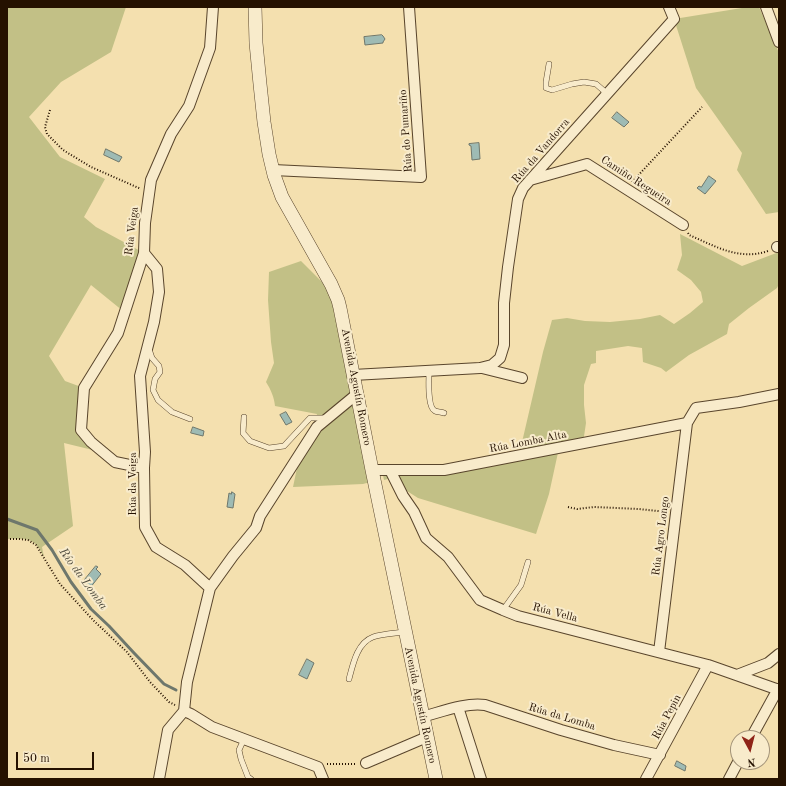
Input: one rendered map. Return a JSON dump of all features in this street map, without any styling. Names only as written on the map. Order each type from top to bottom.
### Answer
[{"type":"street","name":"Rúa Veiga","points":[[144,468],[116,462],[91,442],[81,430],[84,388],[118,334],[144,253],[145,223],[151,180],[171,134],[189,106],[210,48],[213,7]]},
{"type":"street","name":"Avenida Agustín Romero","points":[[255,7],[256,43],[260,84],[265,128],[273,170],[282,197],[331,284],[338,300],[422,717],[436,779]]},
{"type":"street","name":"Rúa do Pumariño","points":[[273,170],[421,177],[409,7]]},
{"type":"street","name":"Rúa da Vandorra","points":[[354,375],[480,368],[492,365],[500,358],[504,345],[504,303],[518,199],[522,188],[674,20],[669,7]]},
{"type":"street","points":[[766,7],[779,42]]},
{"type":"street","name":"Camiño Regueira","points":[[530,180],[587,164],[683,225]]},
{"type":"street","name":"Rúa da Veiga","points":[[144,253],[157,269],[159,292],[154,322],[140,376],[145,452],[144,527],[156,547],[186,565],[210,588]]},
{"type":"street","name":"Rúa da Vandorra","points":[[480,368],[522,378]]},
{"type":"street","points":[[159,779],[168,730],[184,711],[187,682],[210,588],[233,556],[256,528],[260,516],[317,427],[357,394]]},
{"type":"street","points":[[687,423],[696,408],[739,402],[779,394]]},
{"type":"street","name":"Rúa Lomba Alta","points":[[372,470],[444,470],[687,423]]},
{"type":"street","name":"Rúa Agro Longo","points":[[659,652],[687,423]]},
{"type":"street","name":"Rúa Vella","points":[[390,470],[403,496],[414,512],[426,538],[448,557],[480,600],[518,616],[659,652],[738,675],[778,689]]},
{"type":"street","points":[[738,675],[768,662],[779,654]]},
{"type":"street","name":"Rúa Pepin","points":[[646,779],[708,666]]},
{"type":"street","points":[[755,730],[778,689]]},
{"type":"street","name":"Rúa da Lomba","points":[[422,717],[458,707],[476,704],[485,705],[561,730],[614,745],[660,755]]},
{"type":"street","points":[[458,707],[481,779]]},
{"type":"street","points":[[184,711],[212,728],[318,767],[323,779]]},
{"type":"street","points":[[366,763],[427,737]]},
{"type":"street","points":[[728,779],[733,770]]},
{"type":"lane","points":[[549,64],[546,88],[552,90],[584,82],[596,84],[603,90],[606,96]]},
{"type":"lane","points":[[148,345],[152,358],[159,366],[160,372],[155,380],[153,390],[158,400],[172,412],[190,420]]},
{"type":"lane","points":[[429,371],[429,401],[431,407],[434,410],[444,413]]},
{"type":"lane","points":[[244,417],[243,433],[250,441],[269,448],[284,446],[310,418],[328,418]]},
{"type":"lane","points":[[503,610],[521,585],[528,562]]},
{"type":"lane","points":[[349,679],[355,660],[366,641],[374,636],[405,632]]},
{"type":"lane","points":[[244,739],[239,750],[241,759],[250,779]]},
{"type":"path","points":[[625,188],[702,107]]},
{"type":"path","points":[[50,110],[45,127],[47,134],[63,150],[91,167],[149,193]]},
{"type":"path","points":[[683,225],[689,236],[730,253],[748,255],[764,252],[778,247]]},
{"type":"path","points":[[568,507],[577,509],[594,507],[639,509],[676,513]]},
{"type":"path","points":[[7,539],[28,540],[36,544],[60,584],[93,620],[127,652],[150,682],[169,702],[184,711]]},
{"type":"path","points":[[318,767],[326,764],[359,765],[366,763]]},
{"type":"shaded area","points":[[7,7],[126,7],[111,52],[61,82],[29,117],[60,157],[105,179],[84,217],[96,227],[144,253],[123,311],[91,285],[49,356],[65,381],[84,388],[81,430],[105,453],[64,443],[73,526],[42,547],[44,557],[38,547],[31,541],[24,539],[7,539]]},
{"type":"shaded area","points":[[748,7],[759,7],[779,53],[779,212],[766,214],[737,170],[742,153],[696,88],[674,19]]},
{"type":"shaded area","points":[[680,234],[742,266],[779,252],[779,284],[777,288],[729,324],[727,334],[689,355],[666,372],[661,368],[643,362],[642,348],[628,346],[596,351],[596,363],[591,364],[584,385],[586,423],[583,443],[559,448],[549,494],[536,534],[418,498],[388,479],[384,480],[382,470],[444,470],[519,455],[552,320],[567,318],[585,321],[610,322],[660,315],[674,324],[690,313],[703,302],[701,292],[691,280],[677,270],[682,255]]},
{"type":"shaded area","points":[[301,261],[337,297],[374,481],[363,484],[293,487],[297,468],[314,432],[311,436],[317,414],[275,406],[272,394],[266,382],[274,363],[268,300],[269,272]]},
{"type":"water","points":[[382,35],[385,39],[383,43],[365,45],[364,37]]},
{"type":"water","points":[[617,112],[629,122],[624,127],[612,118]]},
{"type":"water","points":[[479,143],[480,159],[472,160],[471,146],[469,144]]},
{"type":"water","points":[[106,149],[122,157],[119,162],[104,155]]},
{"type":"water","points":[[709,176],[716,181],[705,194],[697,188],[699,186],[701,187]]},
{"type":"water","points":[[286,412],[292,422],[286,425],[280,415]]},
{"type":"water","points":[[193,427],[204,431],[203,436],[191,433]]},
{"type":"water","points":[[232,492],[235,494],[233,508],[227,507],[229,493],[231,494]]},
{"type":"water","points":[[96,566],[98,567],[96,569],[101,574],[90,588],[83,582]]},
{"type":"water","points":[[307,659],[314,663],[307,679],[299,675]]},
{"type":"water","points":[[677,761],[686,766],[685,771],[675,766]]},
{"type":"waterway","name":"Río da Lomba","points":[[7,519],[37,530],[52,550],[71,582],[91,609],[164,684],[176,690]]}]
